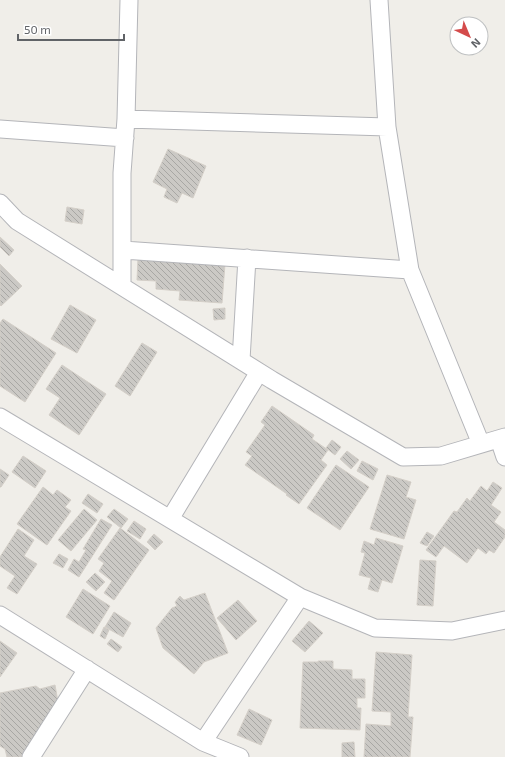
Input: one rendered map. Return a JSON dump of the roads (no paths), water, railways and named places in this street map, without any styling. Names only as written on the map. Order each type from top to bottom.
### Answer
[{"type":"street","points":[[122,286],[122,173],[126,119],[129,0]]},
{"type":"street","points":[[379,0],[387,127],[410,270],[482,444]]},
{"type":"street","points":[[126,119],[387,127]]},
{"type":"street","points":[[0,129],[125,138]]},
{"type":"street","points":[[0,203],[17,221],[259,372],[403,457],[441,456],[502,438],[505,457]]},
{"type":"street","points":[[123,250],[410,270]]},
{"type":"street","points":[[241,360],[247,258]]},
{"type":"street","points":[[170,519],[259,372]]},
{"type":"street","points":[[0,417],[300,597],[375,628],[452,631],[505,620]]},
{"type":"street","points":[[203,742],[300,597]]},
{"type":"street","points":[[0,615],[203,742],[240,757]]},
{"type":"street","points":[[31,757],[87,669]]}]
